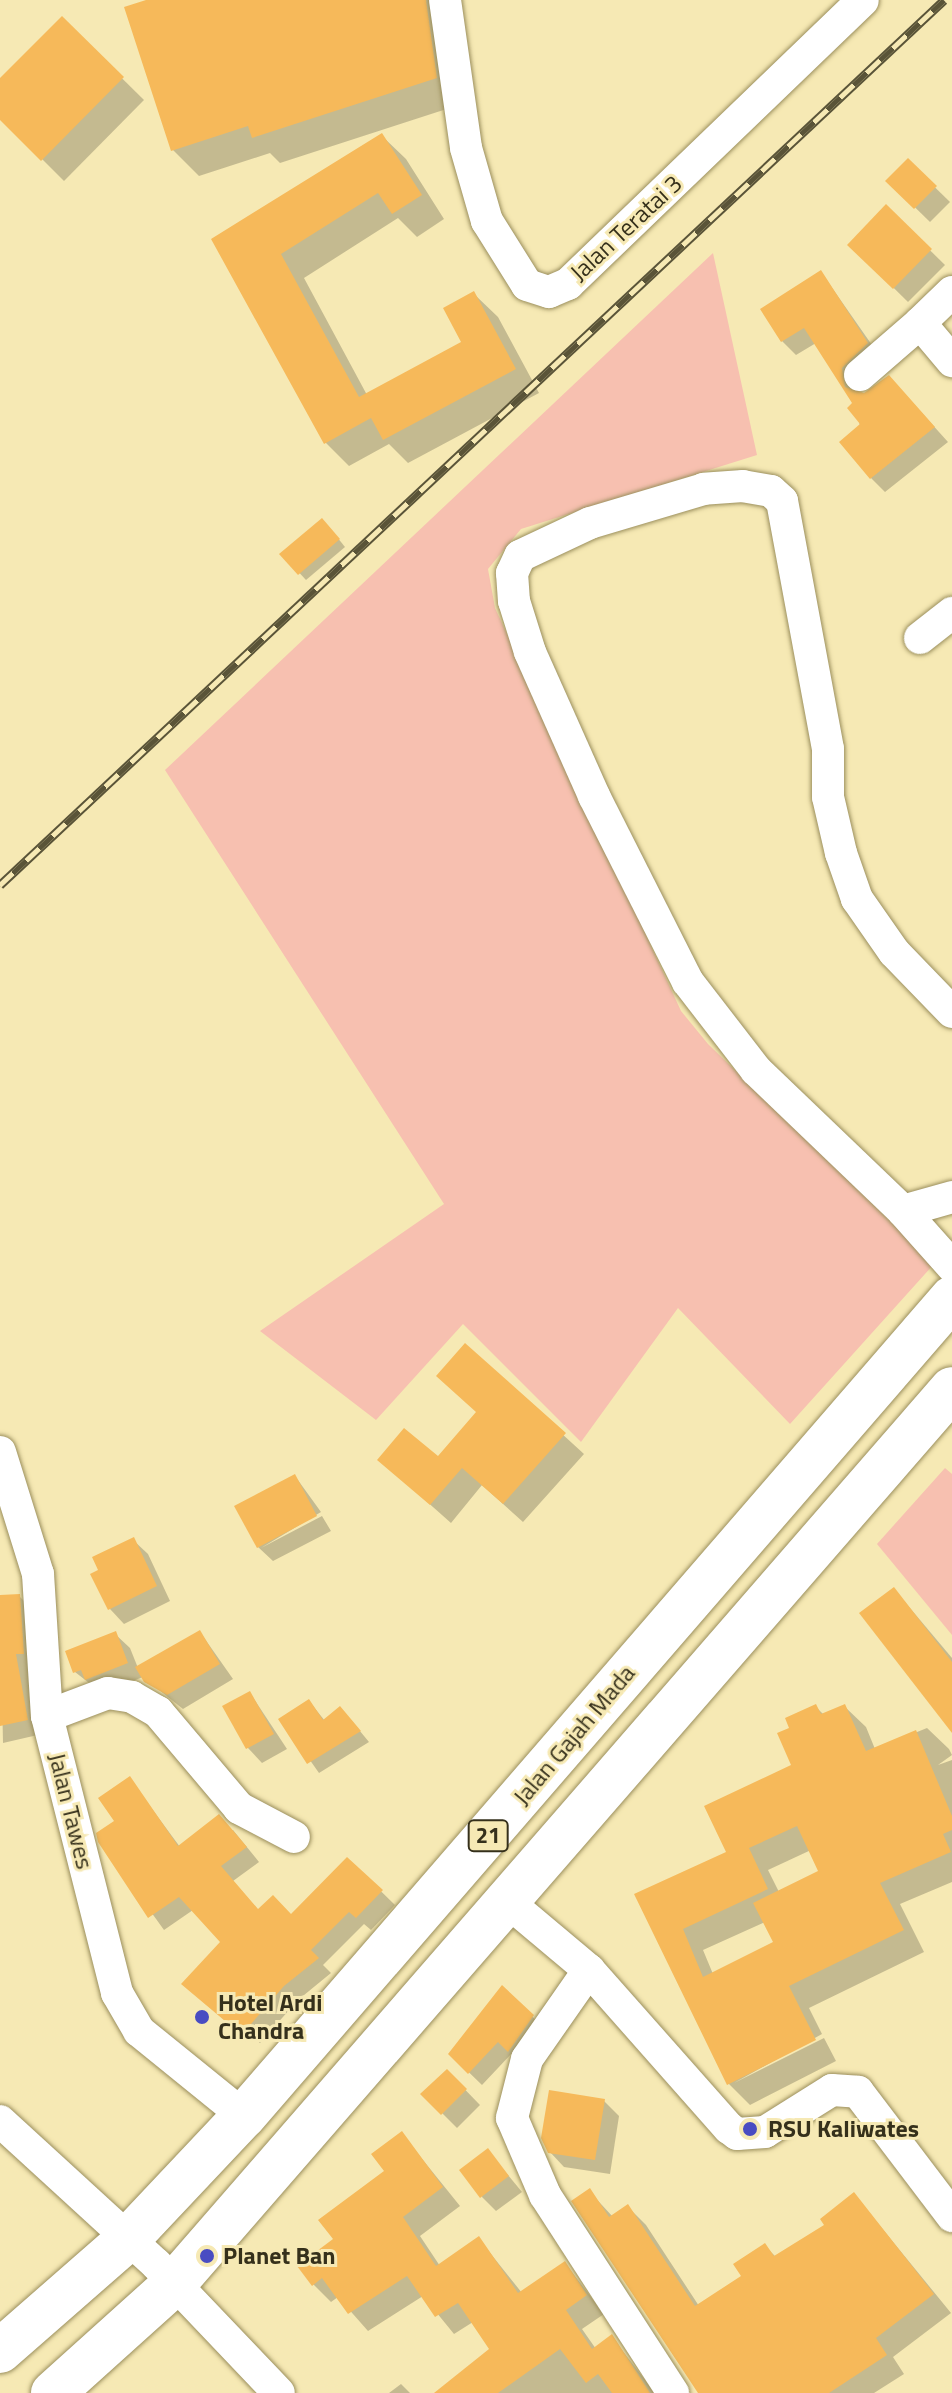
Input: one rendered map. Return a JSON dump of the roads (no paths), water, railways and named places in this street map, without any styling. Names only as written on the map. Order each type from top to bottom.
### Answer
[{"type":"highway","name":"Jalan Gajah Mada","points":[[0,2351],[127,2240],[244,2116],[952,1298]]},
{"type":"highway","name":"21","points":[[53,2393],[173,2285],[952,1389]]},
{"type":"highway","points":[[618,1683],[663,1721]]},
{"type":"street","name":"Jalan Teratai 3","points":[[445,0],[466,148],[487,221],[527,285],[549,292],[568,284],[863,0]]},
{"type":"street","points":[[860,375],[952,292]]},
{"type":"street","points":[[920,323],[952,361]]},
{"type":"street","points":[[952,1012],[887,941],[857,899],[845,864],[828,797],[828,749],[782,501],[771,491],[743,486],[704,489],[590,523],[520,556],[512,573],[514,601],[530,652],[594,796],[688,982],[756,1070],[903,1211],[952,1266]]},
{"type":"street","points":[[920,638],[952,613]]},
{"type":"street","points":[[903,1211],[952,1197]]},
{"type":"street","name":"Jalan Tawes","points":[[0,1452],[38,1574],[47,1716],[124,2012],[139,2031],[244,2116]]},
{"type":"street","points":[[47,1716],[108,1693],[132,1697],[158,1712],[239,1808],[294,1837]]},
{"type":"street","points":[[508,1902],[589,1970],[737,2134],[765,2132],[832,2090],[858,2092],[952,2216]]},
{"type":"street","points":[[589,1970],[527,2059],[512,2118],[545,2195],[673,2393]]},
{"type":"street","points":[[0,2121],[127,2240],[279,2393]]},
{"type":"railway","points":[[0,885],[944,0]]},
{"type":"place","name":"Hotel Ardi Chandra","points":[[202,2017]]},
{"type":"place","name":"RSU Kaliwates","points":[[750,2129]]},
{"type":"place","name":"Planet Ban","points":[[207,2256]]}]
